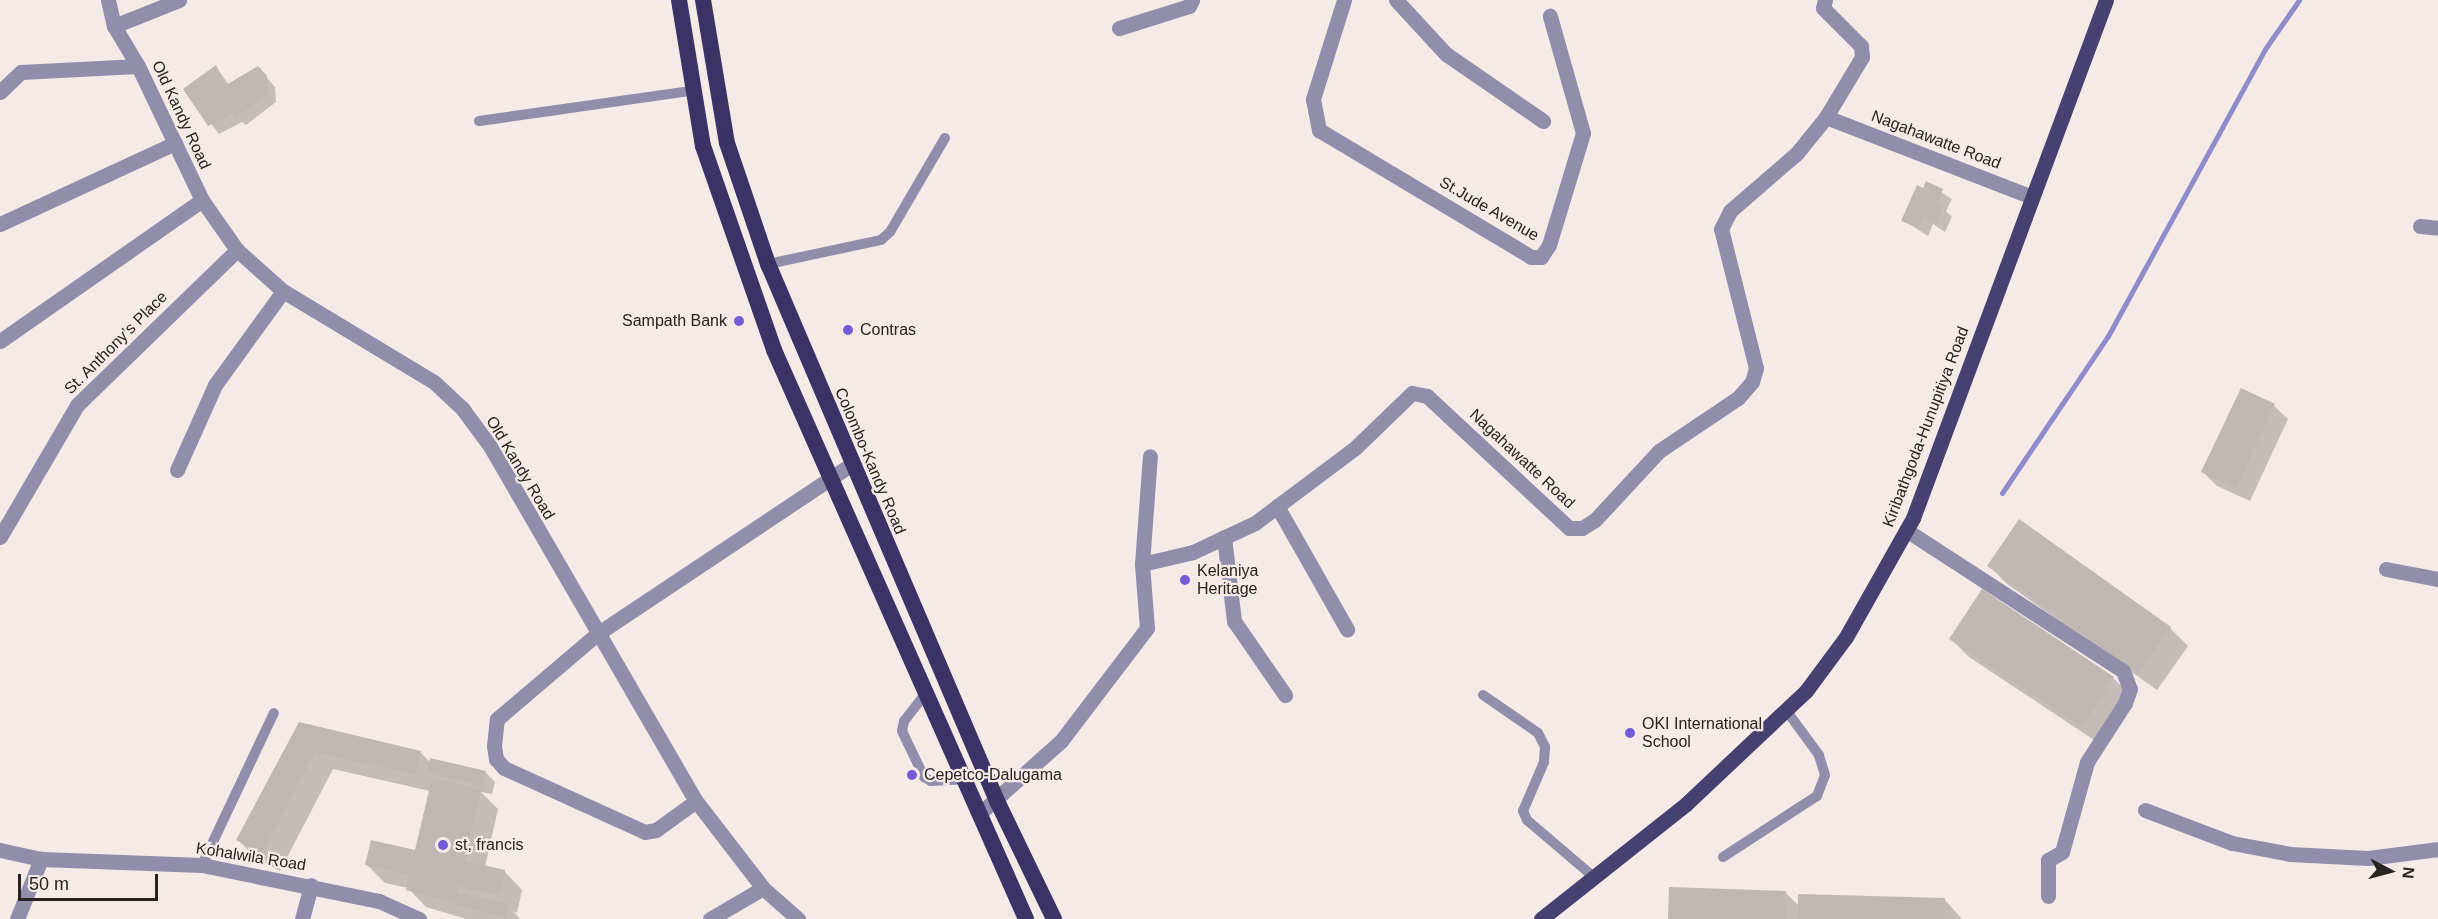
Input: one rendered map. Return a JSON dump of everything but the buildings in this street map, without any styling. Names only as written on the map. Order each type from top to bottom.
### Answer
[{"type":"highway","points":[[680,0],[691,91],[703,146],[774,350],[1026,919]]},
{"type":"highway","name":"Colombo-Kandy Road","points":[[703,0],[727,143],[768,264],[998,801],[1054,919]]},
{"type":"main road","name":"Kiribathgoda-Hunupitiya Road","points":[[1541,919],[1686,804],[1806,691],[1846,637],[1906,530],[2106,0]]},
{"type":"street","name":"Old Kandy Road","points":[[108,0],[114,26],[138,66],[202,201],[237,250],[283,291],[434,382],[462,408],[490,446],[597,634],[696,801],[763,888],[798,919]]},
{"type":"street","points":[[114,26],[179,0]]},
{"type":"street","points":[[1119,28],[1189,6],[1191,0]]},
{"type":"street","name":"St.Jude Avenue","points":[[1344,0],[1313,99],[1319,130],[1531,257],[1541,257],[1549,245],[1583,133],[1550,16]]},
{"type":"street","points":[[1396,0],[1446,54],[1544,121]]},
{"type":"street","name":"Nagahawatte Road","points":[[1142,564],[1193,552],[1255,523],[1355,448],[1412,393],[1427,396],[1569,528],[1582,528],[1595,520],[1659,451],[1738,398],[1752,382],[1756,368],[1721,229],[1730,211],[1797,153],[1826,117],[1862,57],[1861,46],[1822,8],[1825,0]]},
{"type":"street","points":[[0,92],[21,72],[138,66]]},
{"type":"street","name":"Nagahawatte Road","points":[[1826,117],[2032,197]]},
{"type":"street","points":[[0,224],[175,143]]},
{"type":"street","points":[[0,341],[202,201]]},
{"type":"street","points":[[2420,226],[2438,228]]},
{"type":"street","name":"St. Anthony’s Place","points":[[0,537],[77,405],[237,250]]},
{"type":"street","points":[[177,470],[215,385],[283,291]]},
{"type":"street","points":[[979,814],[998,801],[1061,741],[1147,628],[1142,564],[1150,456]]},
{"type":"street","points":[[696,801],[656,831],[645,832],[504,768],[496,759],[497,719],[597,634],[852,464]]},
{"type":"street","points":[[1277,506],[1347,628]]},
{"type":"street","points":[[1906,530],[2123,671],[2130,689],[2126,703],[2087,762],[2062,852],[2048,860],[2048,896]]},
{"type":"street","points":[[1224,537],[1234,621],[1285,695]]},
{"type":"street","points":[[2386,569],[2438,579]]},
{"type":"street","points":[[2145,810],[2232,843],[2290,854],[2368,858],[2438,849]]},
{"type":"street","name":"Kohalwila Road","points":[[0,850],[41,859],[202,865],[311,885],[379,901],[419,919]]},
{"type":"street","points":[[17,919],[41,859]]},
{"type":"street","points":[[302,919],[311,885]]},
{"type":"street","points":[[710,919],[763,888]]},
{"type":"lane","points":[[479,121],[691,91]]},
{"type":"lane","points":[[768,264],[881,240],[890,232],[945,138]]},
{"type":"lane","points":[[926,693],[904,721],[902,731],[924,777],[931,781],[963,778]]},
{"type":"lane","points":[[1483,695],[1538,733],[1545,747],[1544,762],[1523,811],[1527,820],[1595,878]]},
{"type":"lane","points":[[1724,856],[1817,796],[1825,775],[1820,755],[1786,710]]},
{"type":"lane","points":[[202,865],[274,713]]},
{"type":"waterway","points":[[2002,493],[2108,336],[2265,49],[2299,0]]},
{"type":"place","name":"Sampath Bank","points":[[739,321]]},
{"type":"place","name":"Contras","points":[[848,330]]},
{"type":"place","name":"Kelaniya Heritage","points":[[1185,580]]},
{"type":"place","name":"OKI International School","points":[[1630,733]]},
{"type":"place","name":"Cepetco-Dalugama","points":[[912,775]]},
{"type":"place","name":"st, francis","points":[[443,845]]}]
